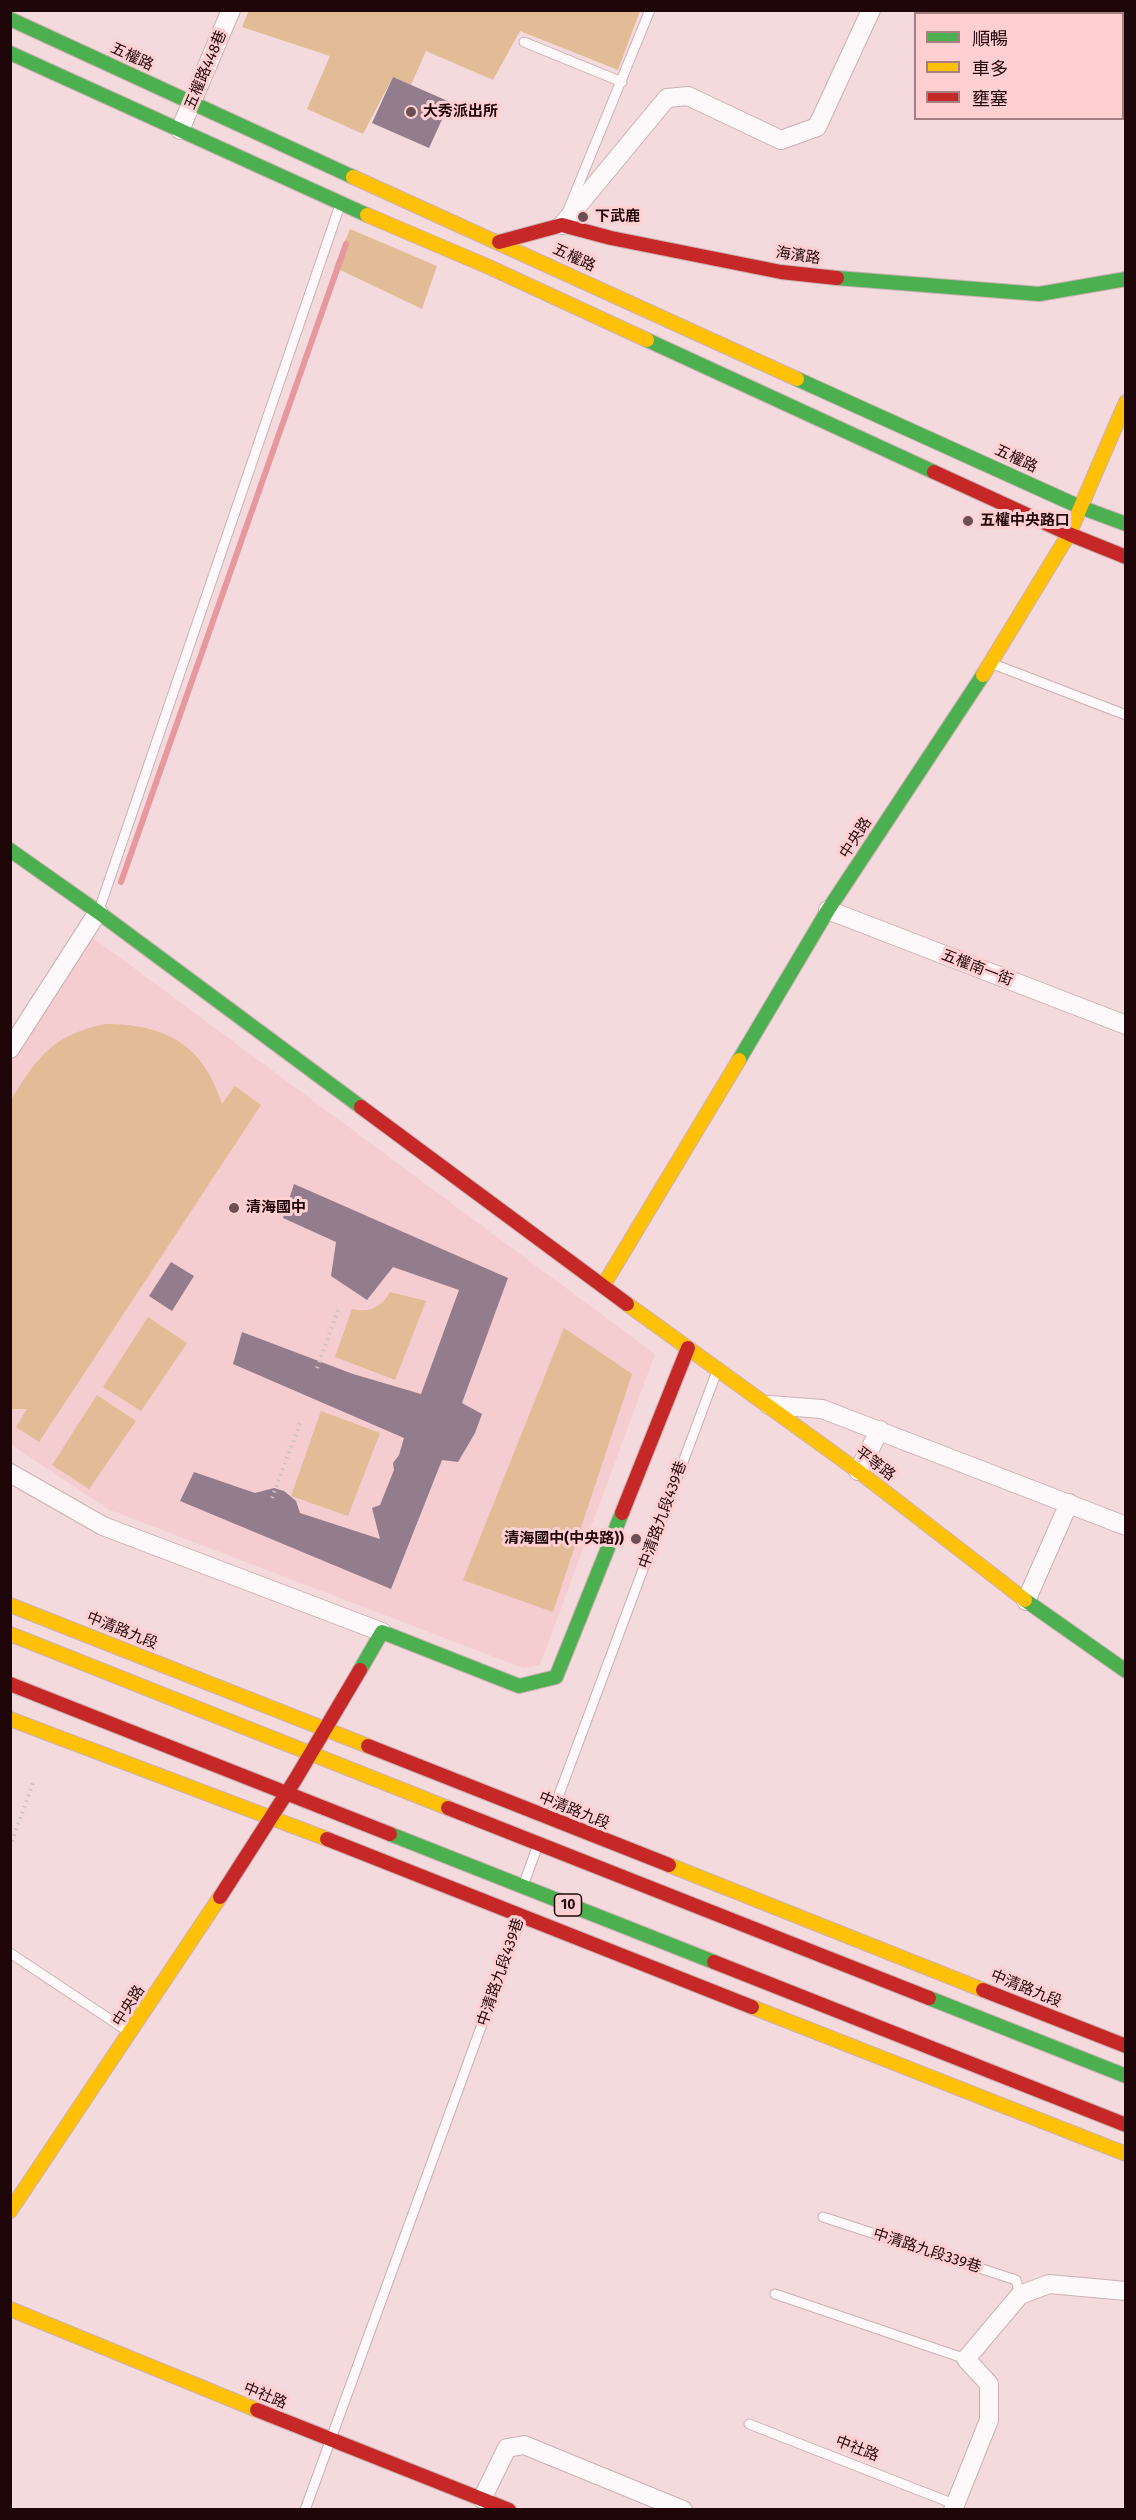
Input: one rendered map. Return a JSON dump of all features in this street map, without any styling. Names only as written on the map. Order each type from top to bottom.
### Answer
[{"type":"street","name":"五權路448巷","points":[[180,130],[231,10]]},
{"type":"street","points":[[562,225],[667,98],[688,96],[781,140],[817,127],[871,10]]},
{"type":"street","name":"五權路","points":[[18,20],[192,104],[1080,507],[1125,524]]},
{"type":"street","points":[[10,53],[340,203],[489,267],[1069,534],[1125,557]]},
{"type":"street","name":"海濱路","points":[[499,242],[562,225],[611,238],[770,269],[861,281],[1039,294],[1125,279]]},
{"type":"street","points":[[489,267],[499,242]]},
{"type":"street","name":"中央路","points":[[603,1286],[828,910],[991,663],[1069,534],[1125,402]]},
{"type":"street","name":"平等路","points":[[10,850],[98,912],[603,1286],[858,1471],[1026,1601],[1125,1671]]},
{"type":"street","name":"五權南一街","points":[[828,910],[1125,1025]]},
{"type":"street","points":[[10,1049],[98,912]]},
{"type":"street","points":[[10,1473],[103,1526],[519,1686],[556,1677],[688,1348]]},
{"type":"street","points":[[767,1405],[822,1409],[1125,1526]]},
{"type":"street","points":[[858,1471],[880,1430]]},
{"type":"street","points":[[1026,1601],[1069,1503]]},
{"type":"street","name":"中清路九段","points":[[10,1605],[327,1730],[544,1832],[1125,2076]]},
{"type":"street","name":"中央路","points":[[10,2211],[131,2033],[270,1817],[288,1793],[327,1730],[382,1632]]},
{"type":"street","name":"中清路九段","points":[[10,1634],[312,1754],[544,1832],[1125,2046]]},
{"type":"street","name":"10","points":[[10,1684],[288,1793],[522,1902],[1125,2125]]},
{"type":"street","points":[[10,1719],[270,1817],[522,1902],[1125,2154]]},
{"type":"street","points":[[953,2507],[989,2420],[989,2384],[966,2359],[1020,2295],[1049,2284],[1125,2291]]},
{"type":"street","name":"中社路","points":[[10,2309],[330,2440],[509,2510]]},
{"type":"street","points":[[482,2499],[507,2448],[524,2445],[683,2510]]},
{"type":"lane","points":[[562,225],[650,10]]},
{"type":"lane","points":[[524,42],[622,82]]},
{"type":"lane","points":[[98,912],[340,203]]},
{"type":"lane","points":[[991,663],[1125,715]]},
{"type":"lane","name":"中清路九段439巷","points":[[305,2510],[522,1902],[544,1832],[717,1369]]},
{"type":"lane","points":[[10,1953],[131,2033]]},
{"type":"lane","name":"中清路九段339巷","points":[[823,2217],[1016,2280],[1020,2295]]},
{"type":"lane","points":[[775,2294],[966,2359]]},
{"type":"lane","name":"中社路","points":[[749,2424],[953,2507]]},
{"type":"path","points":[[317,1368],[339,1307]]},
{"type":"path","points":[[272,1498],[300,1423]]},
{"type":"path","points":[[10,1847],[33,1783]]},
{"type":"shaded area","points":[[249,10],[640,11],[618,70],[520,31],[493,80],[426,51],[411,85],[393,77],[363,134],[307,109],[330,56],[242,27]]},
{"type":"shaded area","points":[[350,229],[437,266],[422,309],[334,267]]},
{"type":"shaded area","name":"清海國中","points":[[92,937],[655,1354],[540,1665],[523,1668],[110,1510],[11,1445],[10,1061]]},
{"type":"shaded area","points":[[105,1024],[146,1028],[163,1033],[192,1052],[204,1066],[222,1104],[235,1086],[261,1105],[39,1442],[16,1427],[27,1409],[11,1409],[11,1100],[29,1072],[48,1050],[72,1034]]},
{"type":"shaded area","points":[[390,1292],[426,1301],[395,1380],[335,1357],[352,1309],[374,1308],[383,1302]]},
{"type":"shaded area","points":[[148,1317],[187,1343],[141,1411],[103,1387]]},
{"type":"shaded area","points":[[564,1328],[632,1374],[553,1612],[463,1580]]},
{"type":"shaded area","points":[[97,1395],[136,1421],[89,1489],[52,1465]]},
{"type":"shaded area","points":[[321,1411],[380,1433],[348,1516],[291,1496]]},
{"type":"building","name":"大秀派出所","points":[[393,77],[450,102],[429,148],[372,123]]},
{"type":"building","points":[[294,1184],[508,1278],[462,1403],[482,1414],[475,1433],[458,1462],[442,1460],[391,1589],[180,1501],[194,1472],[255,1493],[274,1488],[284,1491],[296,1501],[300,1513],[380,1539],[372,1508],[380,1505],[394,1470],[393,1463],[399,1455],[404,1438],[233,1364],[242,1332],[353,1374],[421,1394],[459,1290],[393,1267],[367,1300],[331,1276],[336,1242],[283,1218]]},
{"type":"building","points":[[171,1262],[194,1276],[172,1311],[149,1296]]},
{"type":"waterway","points":[[121,882],[346,244]]},
{"type":"traffic: fast","points":[[10,19],[353,177]]},
{"type":"traffic: fast","points":[[10,53],[367,215]]},
{"type":"traffic: fast","points":[[837,278],[1039,294],[1126,279]]},
{"type":"traffic: fast","points":[[647,340],[934,472]]},
{"type":"traffic: fast","points":[[797,379],[1080,507],[1126,524]]},
{"type":"traffic: fast","points":[[739,1060],[828,910],[983,675]]},
{"type":"traffic: fast","points":[[10,850],[98,912],[361,1107]]},
{"type":"traffic: fast","points":[[360,1670],[382,1632],[519,1686],[556,1677],[622,1513]]},
{"type":"traffic: fast","points":[[1025,1600],[1126,1671]]},
{"type":"traffic: fast","points":[[390,1834],[714,1962]]},
{"type":"traffic: fast","points":[[929,1998],[1126,2076]]},
{"type":"traffic: slow","points":[[353,177],[797,379]]},
{"type":"traffic: slow","points":[[367,215],[489,267],[647,340]]},
{"type":"traffic: slow","points":[[983,675],[1069,534],[1126,402]]},
{"type":"traffic: slow","points":[[603,1286],[739,1060]]},
{"type":"traffic: slow","points":[[627,1304],[858,1471],[1025,1600]]},
{"type":"traffic: slow","points":[[10,1605],[368,1746]]},
{"type":"traffic: slow","points":[[10,1634],[448,1808]]},
{"type":"traffic: slow","points":[[10,1719],[327,1839]]},
{"type":"traffic: slow","points":[[669,1865],[983,1990]]},
{"type":"traffic: slow","points":[[10,2211],[220,1897]]},
{"type":"traffic: slow","points":[[752,2007],[1126,2154]]},
{"type":"traffic: slow","points":[[10,2309],[257,2410]]},
{"type":"traffic: jam","points":[[499,242],[562,225],[611,238],[781,272],[837,278]]},
{"type":"traffic: jam","points":[[934,472],[1069,534],[1126,557]]},
{"type":"traffic: jam","points":[[361,1107],[627,1304]]},
{"type":"traffic: jam","points":[[622,1513],[688,1348]]},
{"type":"traffic: jam","points":[[220,1897],[295,1780],[360,1670]]},
{"type":"traffic: jam","points":[[10,1684],[390,1834]]},
{"type":"traffic: jam","points":[[368,1746],[669,1865]]},
{"type":"traffic: jam","points":[[448,1808],[929,1998]]},
{"type":"traffic: jam","points":[[327,1839],[752,2007]]},
{"type":"traffic: jam","points":[[714,1962],[1126,2125]]},
{"type":"traffic: jam","points":[[983,1990],[1126,2046]]},
{"type":"traffic: jam","points":[[257,2410],[509,2510]]},
{"type":"place","name":"大秀派出所","points":[[411,112]]},
{"type":"place","name":"下武鹿","points":[[583,217]]},
{"type":"place","name":"五權中央路口","points":[[968,521]]},
{"type":"place","name":"清海國中","points":[[234,1208]]},
{"type":"place","name":"清海國中(中央路))","points":[[636,1539]]}]
